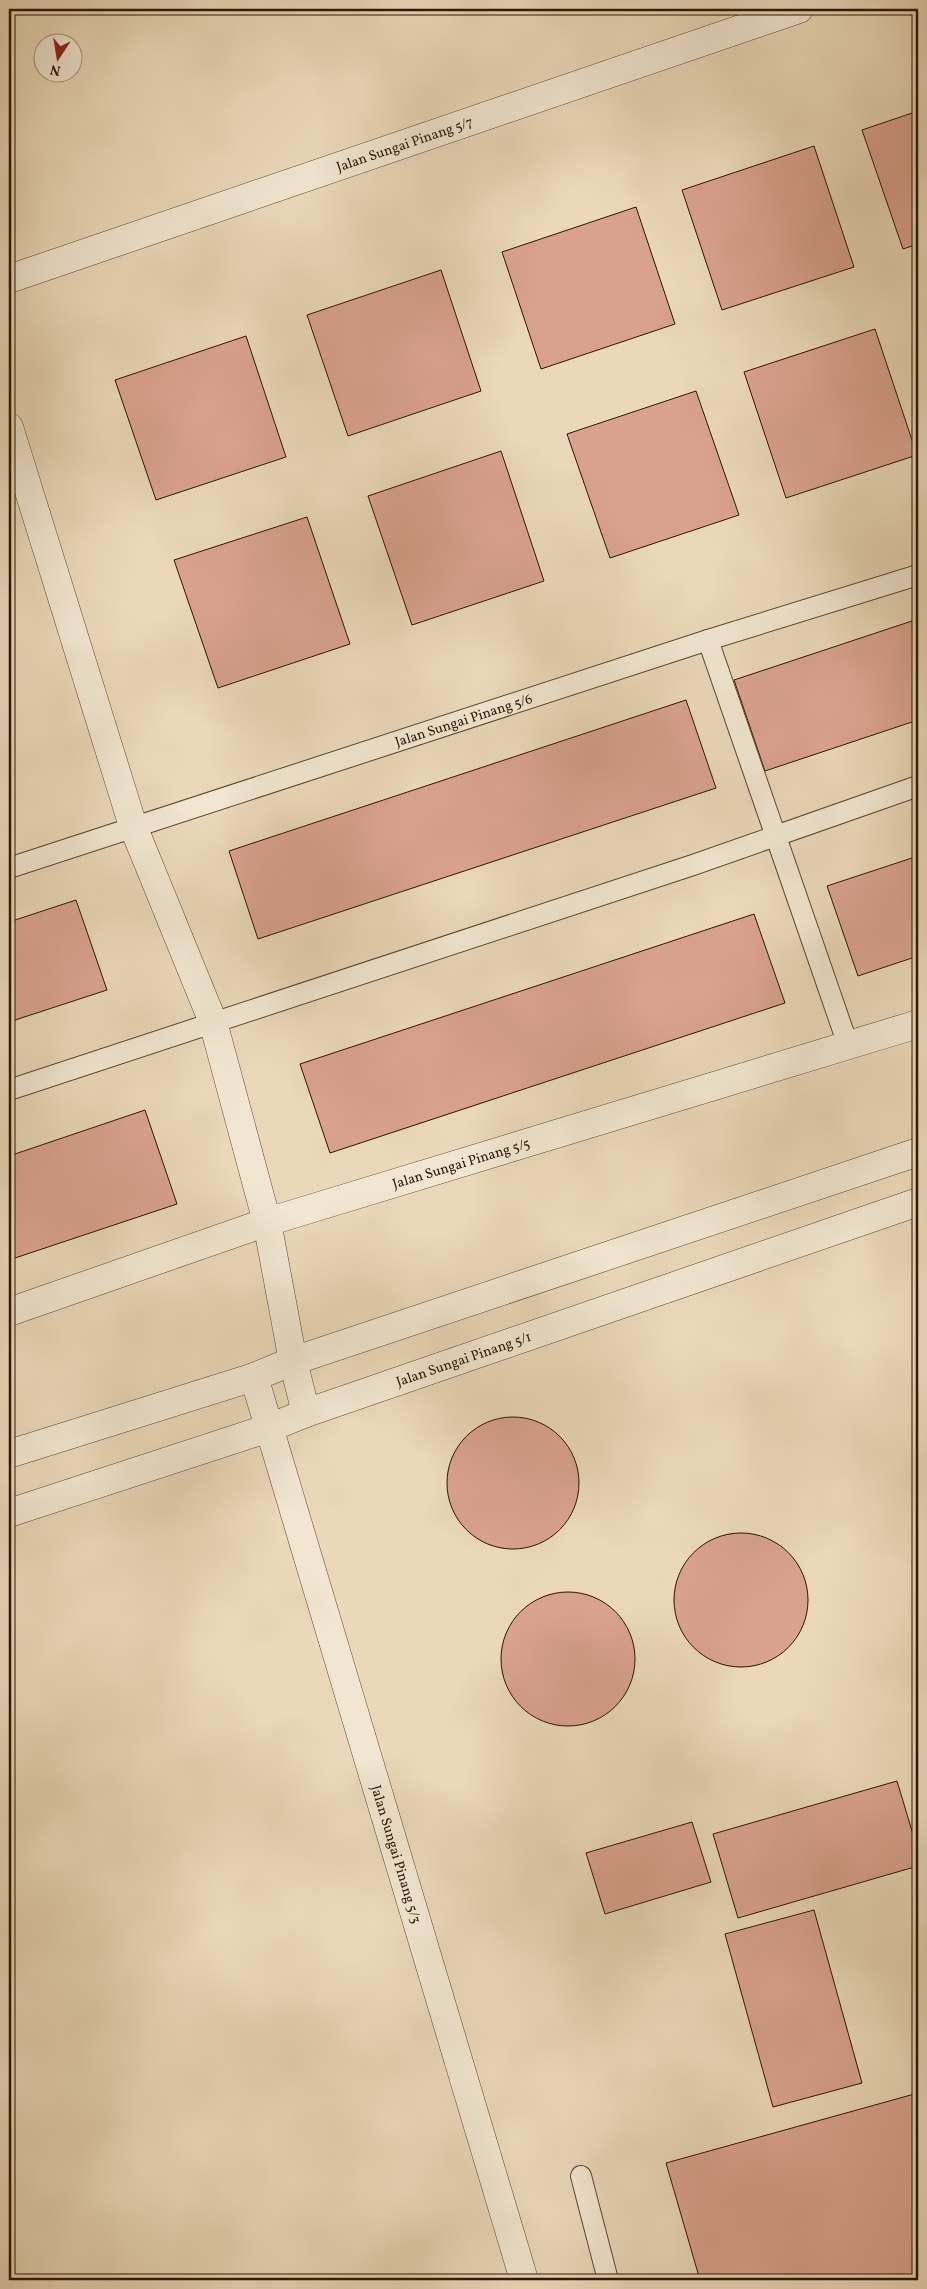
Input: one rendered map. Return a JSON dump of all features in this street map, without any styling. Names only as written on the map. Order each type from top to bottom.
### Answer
[{"type":"street","name":"Jalan Sungai Pinang 5/7","points":[[9,279],[799,9]]},
{"type":"street","points":[[9,427],[133,826],[213,1022],[267,1222],[293,1361],[306,1413]]},
{"type":"street","name":"Jalan Sungai Pinang 5/5","points":[[9,1312],[267,1222],[918,1024]]},
{"type":"street","points":[[9,1454],[254,1377],[293,1361],[918,1152]]},
{"type":"street","name":"Jalan Sungai Pinang 5/1","points":[[9,1513],[269,1428],[306,1413],[918,1202]]},
{"type":"street","name":"Jalan Sungai Pinang 5/3","points":[[254,1377],[524,2280]]},
{"type":"lane","name":"Jalan Sungai Pinang 5/6","points":[[9,868],[708,640],[918,575]]},
{"type":"lane","points":[[708,640],[848,1045]]},
{"type":"lane","points":[[9,1090],[693,865],[918,786]]},
{"type":"lane","points":[[581,2176],[608,2280]]},
{"type":"building","points":[[918,111],[918,244],[903,249],[862,130]]},
{"type":"building","points":[[814,146],[854,267],[722,310],[682,190]]},
{"type":"building","points":[[636,207],[675,324],[541,369],[502,252]]},
{"type":"building","points":[[441,270],[481,391],[348,436],[307,315]]},
{"type":"building","points":[[875,329],[917,455],[786,498],[744,372]]},
{"type":"building","points":[[246,336],[286,457],[156,500],[115,380]]},
{"type":"building","points":[[696,391],[739,515],[610,558],[567,434]]},
{"type":"building","points":[[501,451],[544,581],[412,625],[368,496]]},
{"type":"building","points":[[307,517],[350,644],[218,688],[174,560]]},
{"type":"building","points":[[918,619],[918,720],[765,771],[734,680]]},
{"type":"building","points":[[686,700],[716,788],[258,939],[229,851]]},
{"type":"building","points":[[918,856],[918,956],[858,976],[827,886]]},
{"type":"building","points":[[76,900],[107,990],[9,1022],[9,922]]},
{"type":"building","points":[[754,914],[785,1003],[330,1153],[300,1064]]},
{"type":"building","points":[[145,1110],[177,1204],[9,1260],[9,1156]]},
{"type":"building","points":[[513,1417],[526,1418],[538,1422],[560,1436],[574,1458],[578,1470],[578,1496],[574,1508],[560,1530],[538,1544],[526,1548],[513,1549],[500,1548],[488,1544],[466,1530],[452,1508],[448,1496],[447,1483],[448,1470],[452,1458],[466,1436],[488,1422],[500,1418]]},
{"type":"building","points":[[741,1533],[766,1539],[788,1553],[802,1575],[808,1600],[802,1625],[788,1647],[766,1661],[741,1667],[716,1661],[694,1647],[680,1625],[674,1600],[680,1575],[694,1553],[716,1539]]},
{"type":"building","points":[[568,1592],[594,1597],[615,1612],[630,1633],[635,1659],[630,1685],[615,1706],[594,1721],[568,1726],[542,1721],[521,1706],[506,1685],[501,1659],[506,1633],[521,1612],[542,1597]]},
{"type":"building","points":[[897,1781],[918,1851],[918,1866],[738,1918],[713,1834]]},
{"type":"building","points":[[692,1822],[711,1882],[605,1914],[586,1853]]},
{"type":"building","points":[[814,1910],[862,2083],[773,2107],[725,1934]]},
{"type":"building","points":[[918,2093],[918,2280],[700,2280],[666,2163]]}]
